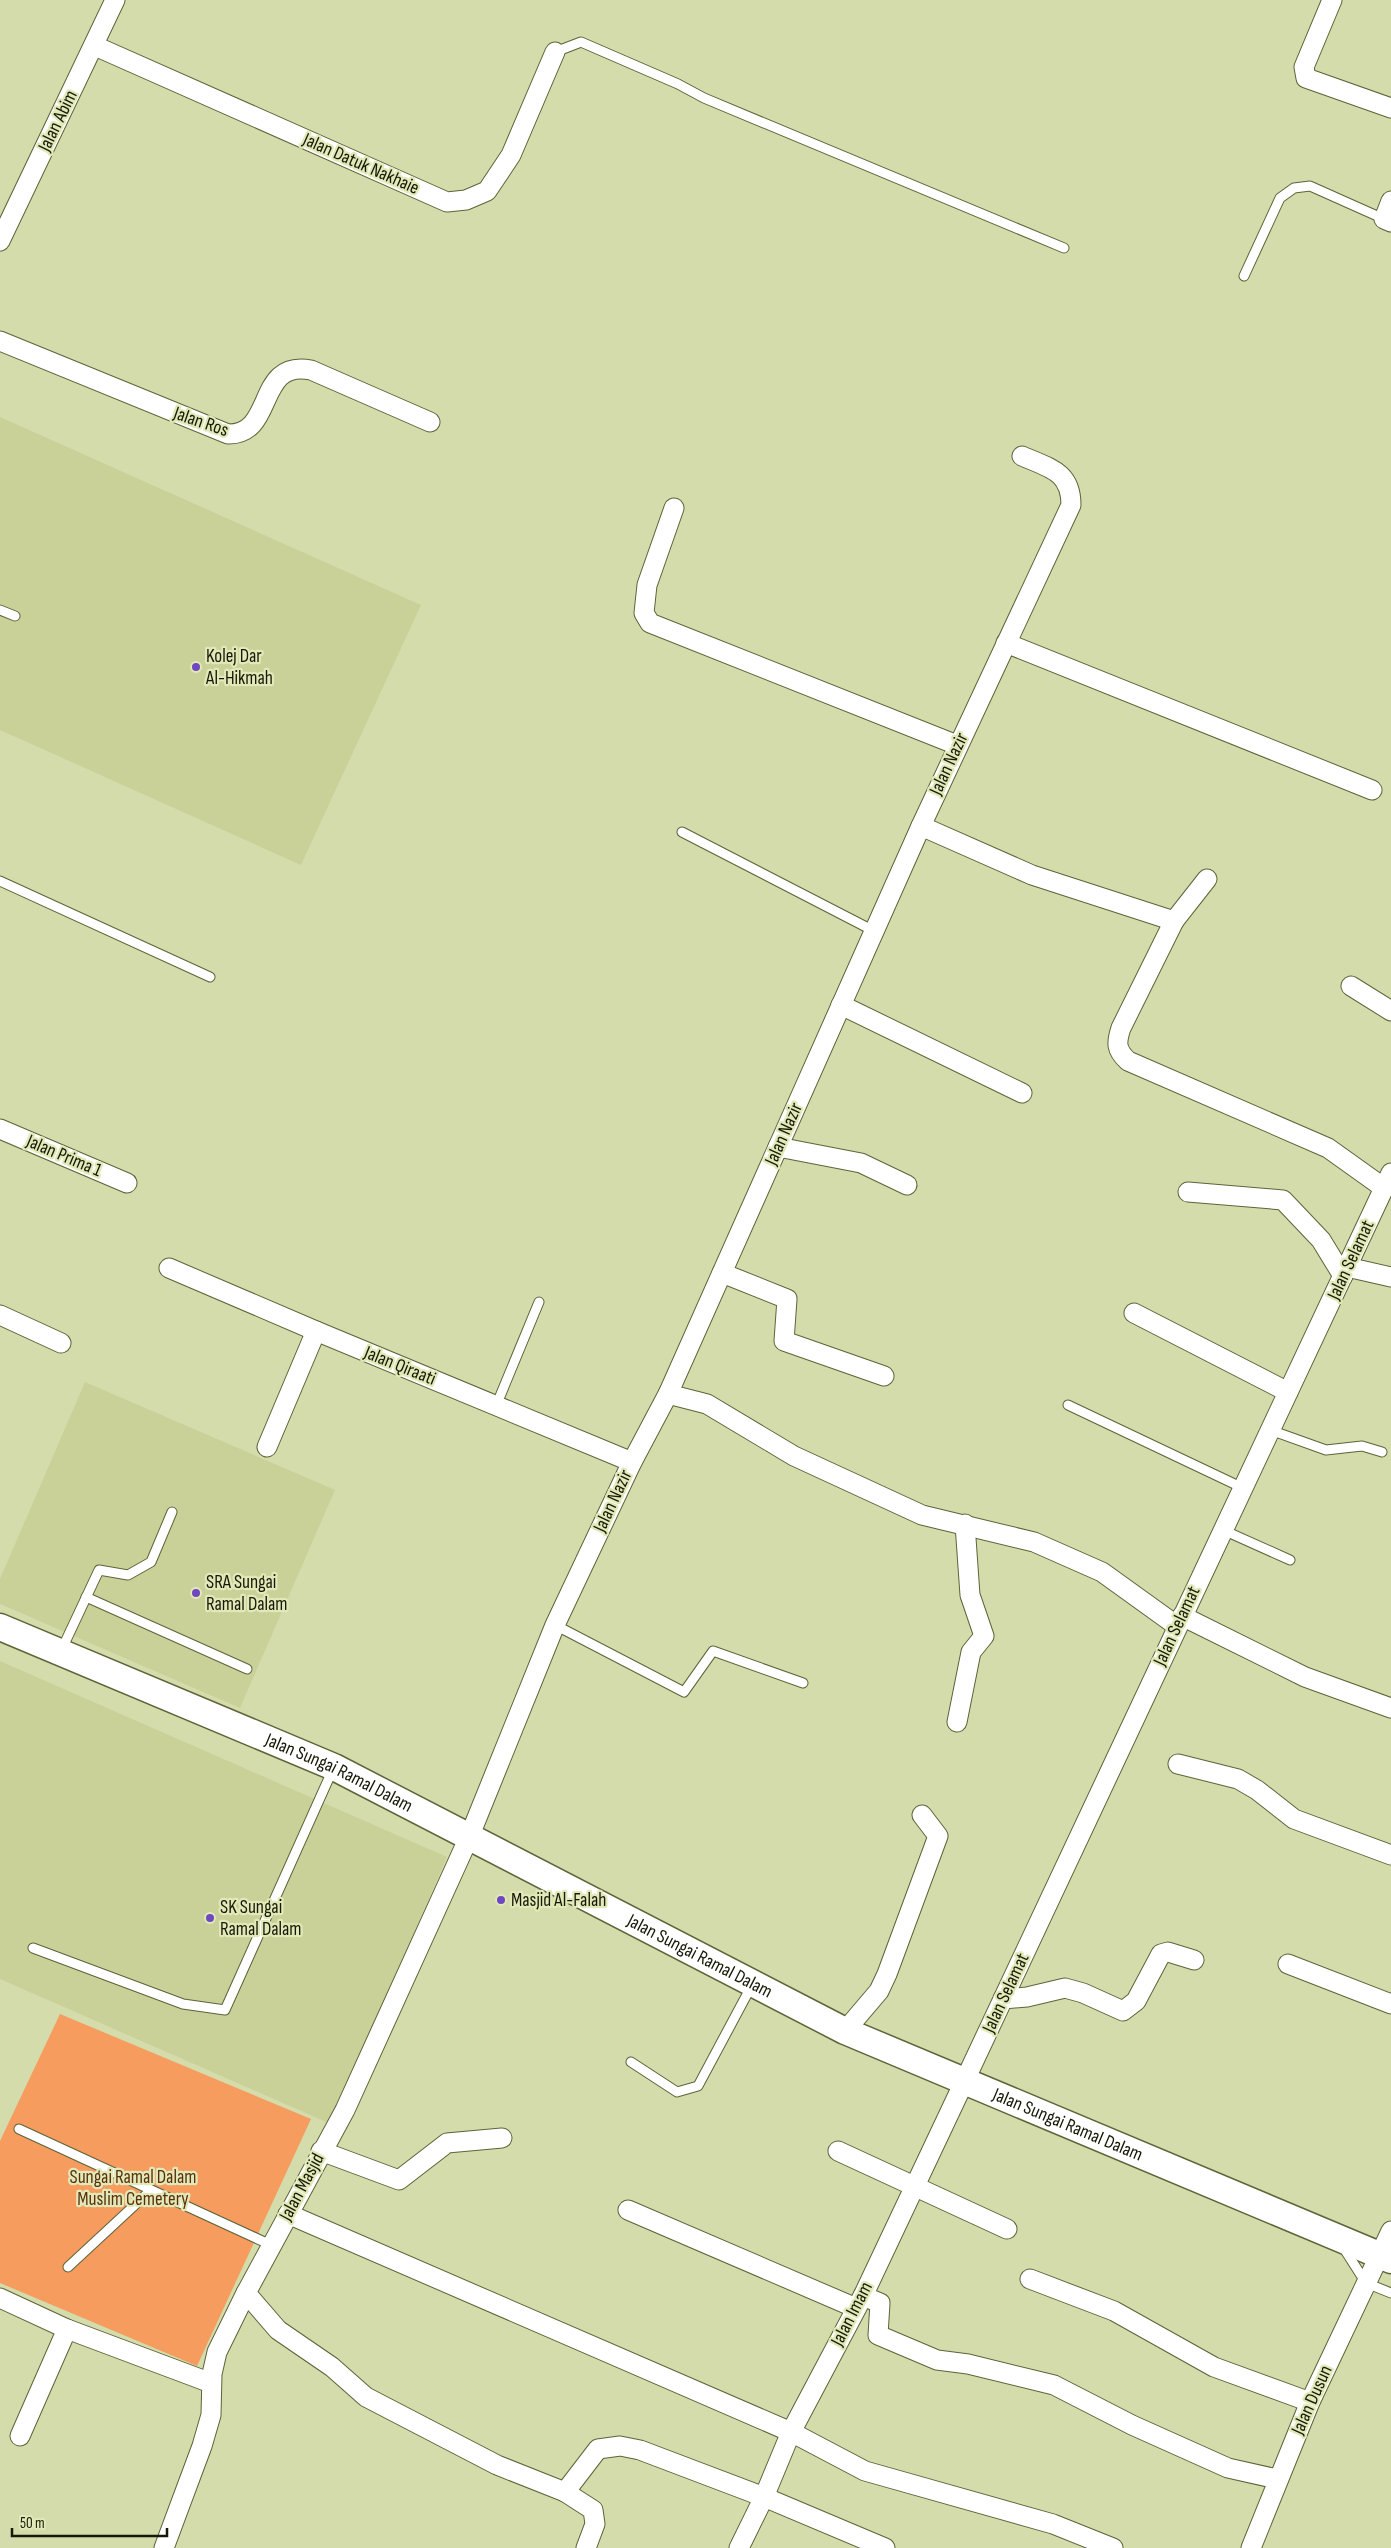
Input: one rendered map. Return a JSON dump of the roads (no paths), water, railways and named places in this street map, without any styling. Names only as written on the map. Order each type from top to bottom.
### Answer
[{"type":"street","name":"Jalan Abim","points":[[0,241],[95,46],[115,0]]},
{"type":"street","points":[[1332,0],[1304,67],[1306,78],[1391,108]]},
{"type":"street","name":"Jalan Datuk Nakhaie","points":[[95,46],[448,202],[466,200],[487,191],[511,155],[555,52]]},
{"type":"street","points":[[1388,220],[1391,200]]},
{"type":"street","name":"Jalan Ros","points":[[0,341],[228,434],[238,434],[246,430],[260,413],[279,376],[287,370],[300,368],[311,370],[430,422]]},
{"type":"street","name":"Jalan Nazir","points":[[470,1835],[555,1625],[632,1462],[668,1394],[957,745],[1071,505],[1071,491],[1066,480],[1059,473],[1022,456]]},
{"type":"street","points":[[674,508],[647,585],[644,613],[650,623],[957,745]]},
{"type":"street","points":[[1006,643],[1372,790]]},
{"type":"street","points":[[921,826],[1032,875],[1174,921]]},
{"type":"street","points":[[1207,879],[1174,921],[1121,1028],[1116,1043],[1120,1054],[1136,1064],[1328,1148],[1388,1181]]},
{"type":"street","points":[[1351,986],[1391,1011]]},
{"type":"street","points":[[841,1005],[1022,1093]]},
{"type":"street","name":"Jalan Prima 1","points":[[0,1129],[127,1183]]},
{"type":"street","points":[[778,1147],[861,1163],[907,1185]]},
{"type":"street","name":"Jalan Selamat","points":[[966,2080],[1179,1621],[1388,1181]]},
{"type":"street","points":[[1188,1192],[1283,1200],[1321,1240],[1345,1271],[1391,1277]]},
{"type":"street","name":"Jalan Qiraati","points":[[169,1268],[632,1462]]},
{"type":"street","points":[[722,1273],[787,1299],[784,1341],[884,1376]]},
{"type":"street","points":[[1134,1313],[1288,1392]]},
{"type":"street","points":[[0,1315],[61,1342]]},
{"type":"street","points":[[267,1447],[316,1331]]},
{"type":"street","points":[[668,1394],[707,1404],[794,1456],[922,1515],[1034,1542],[1102,1572],[1179,1621],[1305,1677],[1391,1708]]},
{"type":"street","points":[[957,1722],[971,1652],[984,1636],[970,1595],[965,1524]]},
{"type":"street","name":"Jalan Sungai Ramal Dalam","points":[[0,1627],[60,1654],[334,1766],[845,2031],[966,2080],[1385,2258]]},
{"type":"street","points":[[1178,1764],[1238,1779],[1257,1790],[1294,1819],[1391,1855]]},
{"type":"street","points":[[845,2031],[879,1990],[887,1974],[938,1836],[922,1815]]},
{"type":"street","name":"Jalan Masjid","points":[[164,2548],[207,2430],[211,2415],[211,2383],[217,2352],[271,2245],[345,2110],[470,1835]]},
{"type":"street","points":[[1003,1999],[1027,1997],[1065,1988],[1083,1993],[1123,2011],[1136,2001],[1161,1954],[1168,1952],[1194,1960]]},
{"type":"street","points":[[1288,1964],[1391,2004]]},
{"type":"street","name":"Jalan Imam","points":[[739,2548],[764,2497],[791,2432],[860,2302],[966,2080]]},
{"type":"street","points":[[321,2151],[399,2180],[446,2143],[502,2138]]},
{"type":"street","points":[[838,2151],[1007,2228]]},
{"type":"street","points":[[628,2210],[860,2302],[880,2303],[878,2335],[938,2360],[968,2364],[1054,2385],[1132,2425],[1228,2468],[1277,2479]]},
{"type":"street","points":[[288,2214],[791,2432],[865,2471],[1053,2524],[1112,2548]]},
{"type":"street","name":"Jalan Dusun","points":[[1251,2548],[1277,2479],[1310,2402],[1366,2283],[1385,2258],[1391,2231]]},
{"type":"street","points":[[1030,2279],[1114,2311],[1214,2367],[1310,2402]]},
{"type":"street","points":[[246,2293],[278,2330],[332,2367],[366,2397],[497,2465],[565,2492],[592,2510],[596,2524],[586,2548]]},
{"type":"street","points":[[0,2298],[67,2329],[211,2383]]},
{"type":"street","points":[[20,2436],[67,2329]]},
{"type":"street","points":[[565,2492],[598,2449],[620,2446],[640,2450],[764,2497],[885,2548]]},
{"type":"lane","points":[[555,52],[580,42],[678,84],[704,98],[1064,248]]},
{"type":"lane","points":[[1244,276],[1280,198],[1294,188],[1310,186],[1388,220]]},
{"type":"lane","points":[[0,610],[15,616]]},
{"type":"lane","points":[[682,832],[874,931]]},
{"type":"lane","points":[[0,881],[210,977]]},
{"type":"lane","points":[[496,1406],[538,1302]]},
{"type":"lane","points":[[1068,1405],[1242,1488]]},
{"type":"lane","points":[[1270,1430],[1326,1450],[1362,1446],[1382,1452]]},
{"type":"lane","points":[[60,1654],[99,1570],[128,1575],[151,1562],[172,1512]]},
{"type":"lane","points":[[1223,1530],[1290,1560]]},
{"type":"lane","points":[[86,1597],[247,1669]]},
{"type":"lane","points":[[555,1625],[684,1692],[713,1651],[803,1683]]},
{"type":"lane","points":[[33,1948],[183,2004],[224,2010],[334,1766]]},
{"type":"lane","points":[[631,2062],[678,2092],[698,2086],[752,1984]]},
{"type":"lane","points":[[19,2129],[271,2245]]},
{"type":"lane","points":[[68,2267],[151,2190]]},
{"type":"lane","points":[[1335,2236],[1366,2283],[1391,2294]]},
{"type":"place","name":"Kolej Dar Al-Hikmah","points":[[196,667]]},
{"type":"place","name":"SRA Sungai Ramal Dalam","points":[[196,1593]]},
{"type":"place","name":"Masjid Al-Falah","points":[[501,1900]]},
{"type":"place","name":"SK Sungai Ramal Dalam","points":[[210,1918]]},
{"type":"park label","name":"Sungai Ramal Dalam Muslim Cemetery","points":[[133,2188]]}]
